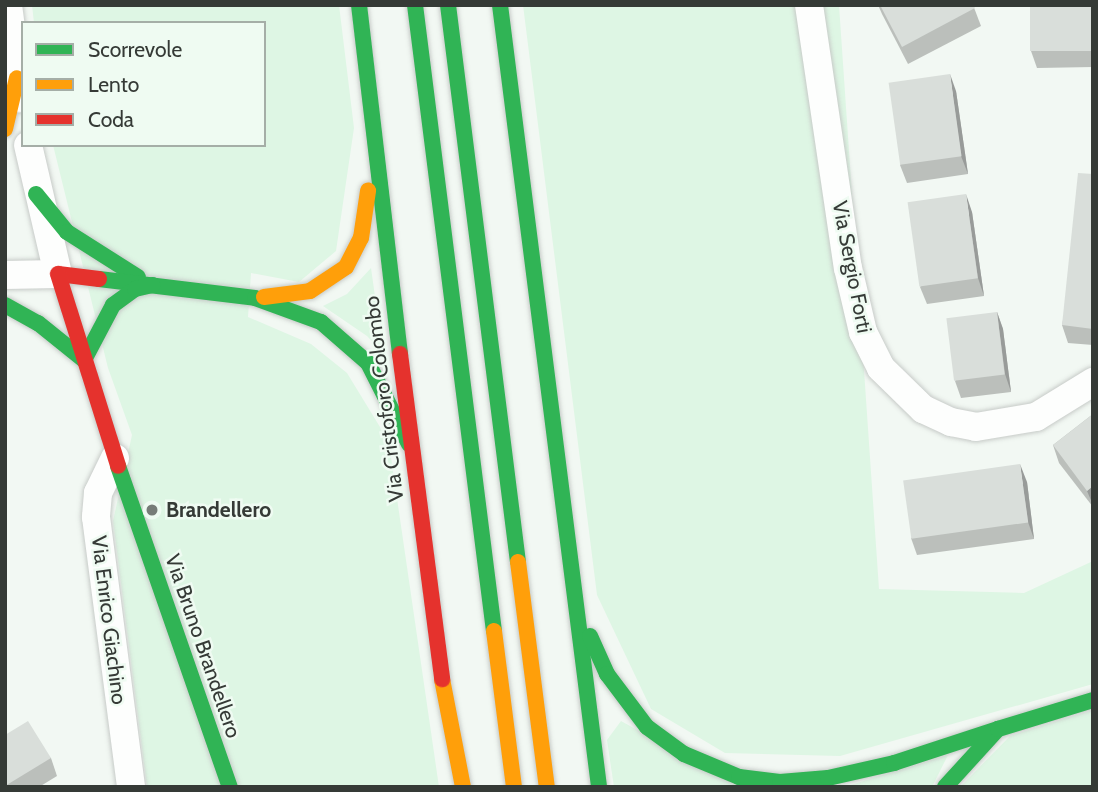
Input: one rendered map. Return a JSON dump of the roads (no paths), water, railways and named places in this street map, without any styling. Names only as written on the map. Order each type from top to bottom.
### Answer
[{"type":"main road","name":"Via Cristoforo Colombo","points":[[359,5],[409,444],[442,693],[463,787]]},
{"type":"main road","points":[[415,5],[513,787]]},
{"type":"main road","points":[[448,5],[547,787]]},
{"type":"main road","points":[[500,5],[599,787]]},
{"type":"main road","points":[[5,129],[17,78]]},
{"type":"main road","points":[[255,298],[310,291],[339,273],[352,259],[365,222],[373,114]]},
{"type":"main road","points":[[36,194],[54,220],[80,243],[153,285]]},
{"type":"main road","points":[[58,274],[255,298],[321,322],[360,353],[383,386],[409,444]]},
{"type":"main road","name":"Via Bruno Brandellero","points":[[58,274],[115,458],[230,787]]},
{"type":"main road","points":[[5,305],[38,323],[84,360],[113,305],[135,289],[153,285]]},
{"type":"main road","points":[[576,601],[598,659],[638,717],[673,747],[730,775],[780,782],[828,778],[894,763],[1093,699]]},
{"type":"main road","points":[[945,787],[998,729]]},
{"type":"street","points":[[8,5],[21,102]]},
{"type":"street","name":"Via Sergio Forti","points":[[812,8],[848,268],[863,332],[881,368],[923,409],[951,422],[976,427],[1011,425],[1036,417],[1093,382]]},
{"type":"street","points":[[5,275],[58,274],[36,194],[28,147]]},
{"type":"street","name":"Via Enrico Giachino","points":[[115,458],[98,493],[96,517],[131,787]]},
{"type":"place","name":"Brandellero","points":[[152,510]]}]
